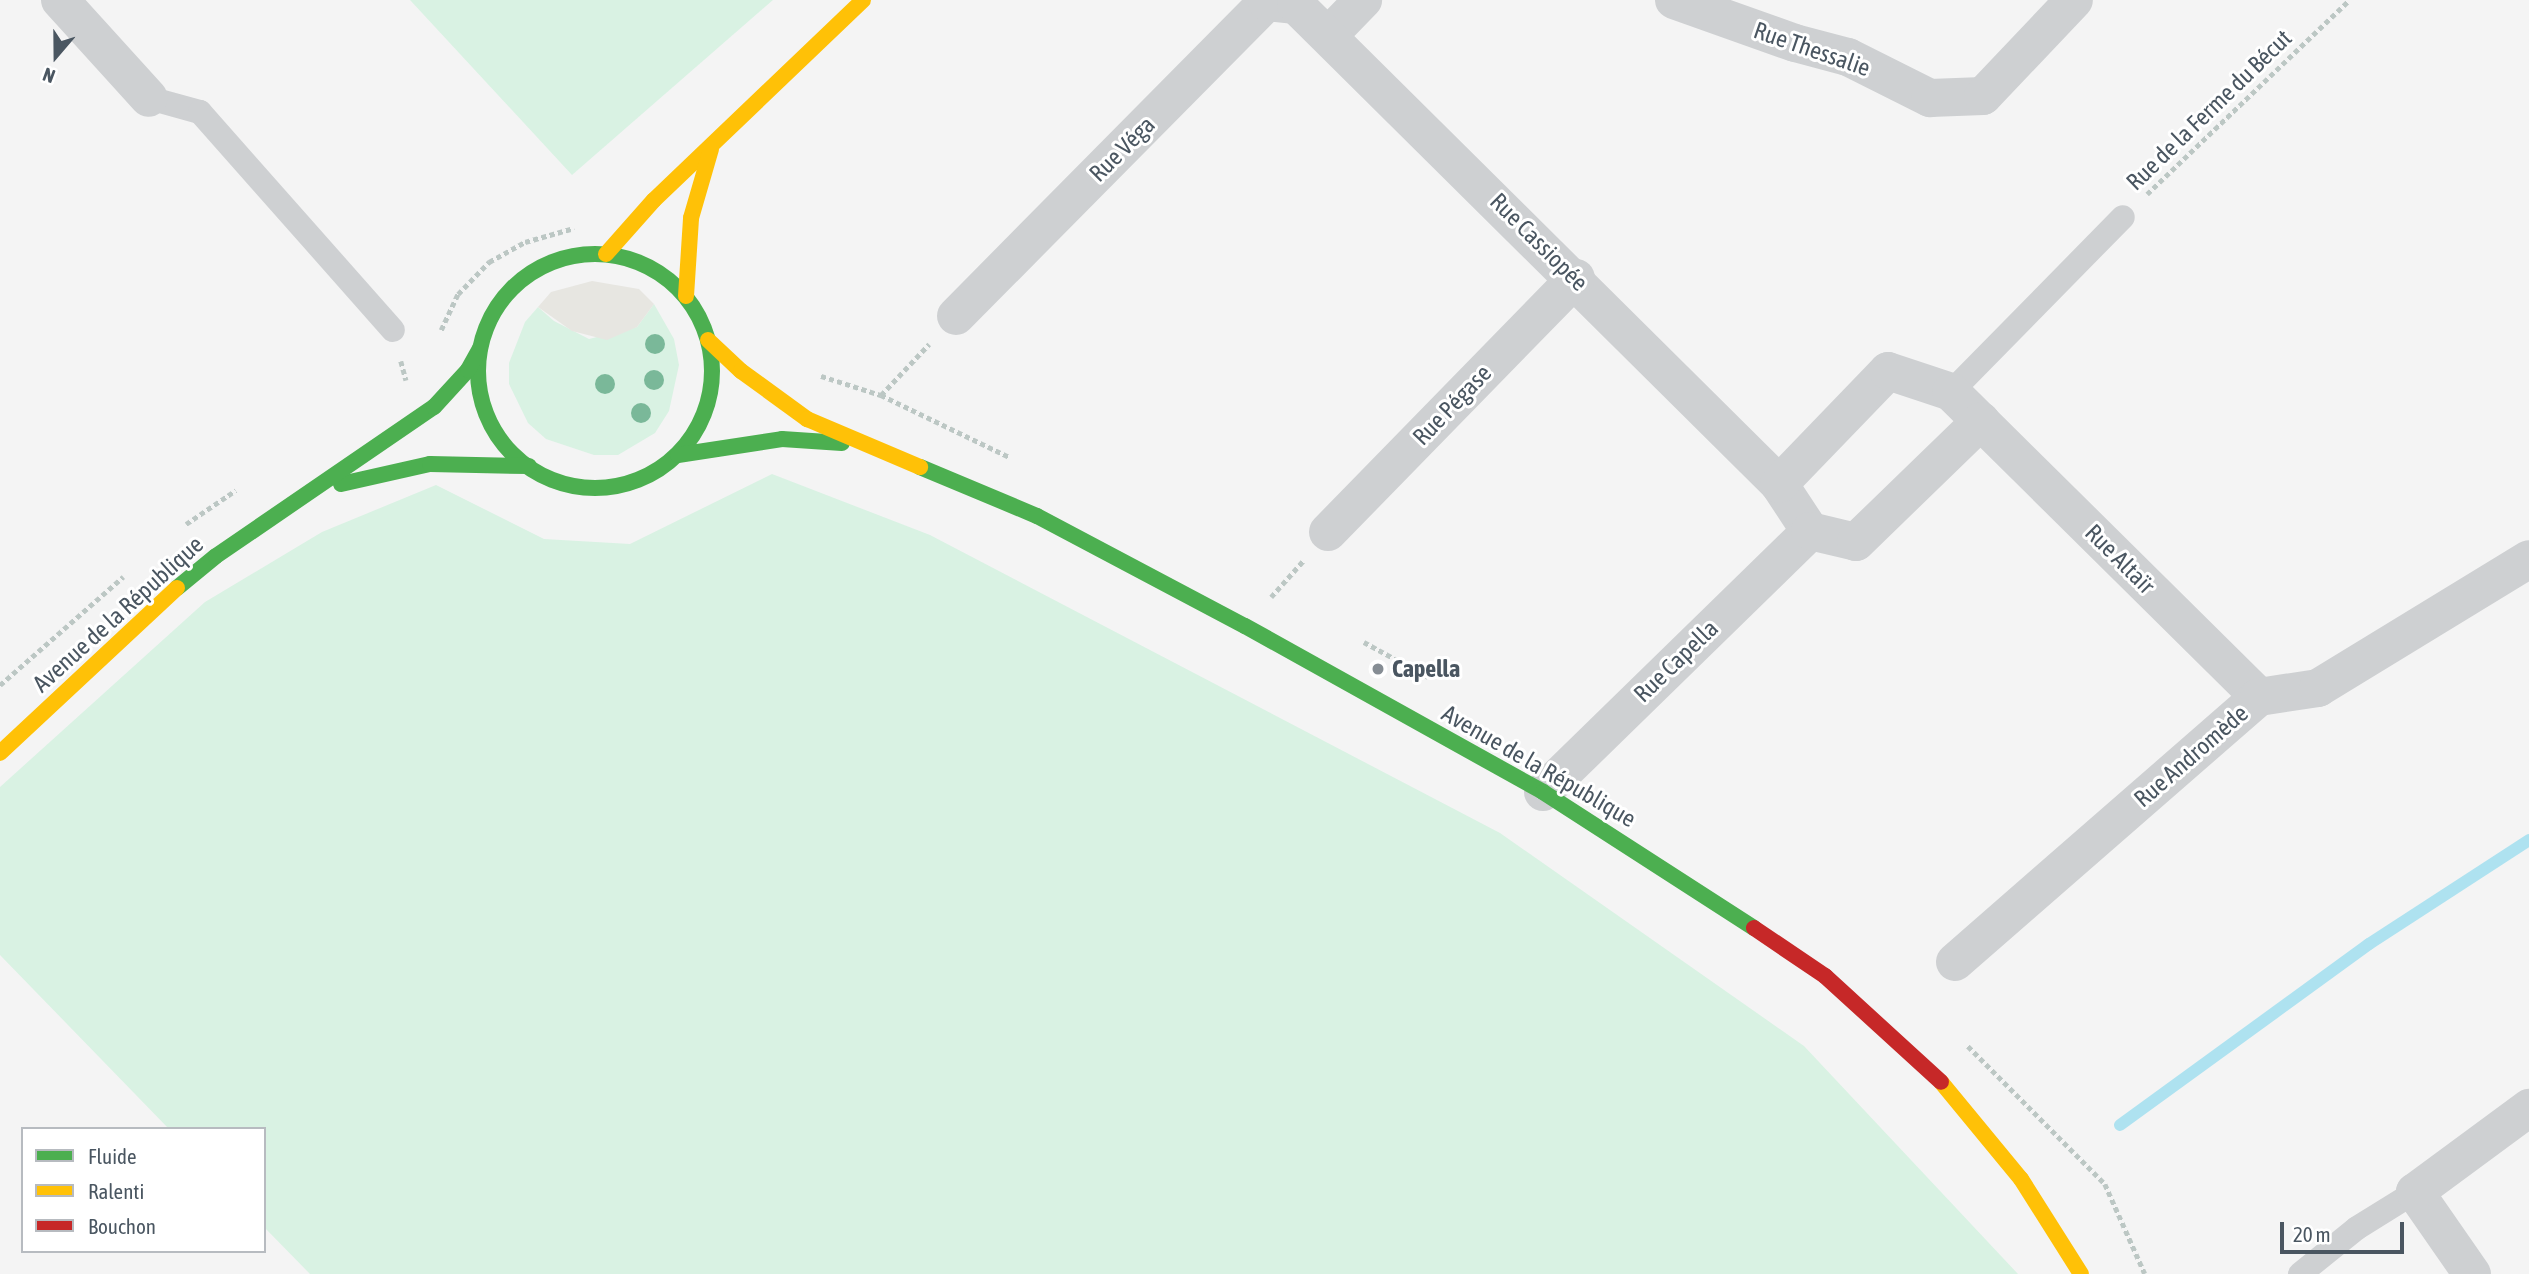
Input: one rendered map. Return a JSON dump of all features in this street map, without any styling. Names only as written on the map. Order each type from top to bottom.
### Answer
[{"type":"street","points":[[60,0],[149,98]]},
{"type":"street","points":[[607,254],[713,144],[863,0]]},
{"type":"street","points":[[1329,35],[1363,0]]},
{"type":"street","name":"Rue Thessalie","points":[[1674,0],[1795,43],[1848,57],[1930,98],[1983,96],[2074,0]]},
{"type":"street","name":"Rue Véga","points":[[956,316],[1267,2],[1296,5]]},
{"type":"street","name":"Rue Cassiopée","points":[[1296,5],[1576,278],[1779,484]]},
{"type":"street","points":[[686,296],[685,263],[691,218],[713,144]]},
{"type":"street","points":[[607,254],[650,267],[686,296],[708,340],[712,388],[701,424],[678,455],[647,477],[611,488],[572,486],[529,466],[507,449],[487,416],[478,383],[480,348],[491,316],[521,281],[540,267],[572,256],[607,254]]},
{"type":"street","name":"Rue Pégase","points":[[1328,532],[1576,278]]},
{"type":"street","name":"Avenue de la République","points":[[708,340],[777,399],[862,445],[1037,516],[1245,626],[1543,792],[1777,943],[1879,1021],[1978,1123],[2021,1179],[2081,1274]]},
{"type":"street","name":"Avenue de la République","points":[[0,753],[173,591],[216,556],[309,496],[434,407],[468,370],[480,348]]},
{"type":"street","points":[[1888,371],[1951,392],[1981,421],[1856,542],[1810,531],[1779,484],[1888,371]]},
{"type":"street","name":"Rue Altaïr","points":[[1981,421],[2259,697]]},
{"type":"street","name":"Avenue de la République","points":[[678,455],[782,439],[862,445]]},
{"type":"street","name":"Avenue de la République","points":[[309,496],[388,470],[430,464],[529,466]]},
{"type":"street","name":"Rue Capella","points":[[1543,792],[1810,531]]},
{"type":"street","name":"Rue Andromède","points":[[1955,962],[2259,697],[2318,688],[2529,558]]},
{"type":"street","points":[[2472,1274],[2415,1192],[2529,1108]]},
{"type":"lane","points":[[149,98],[200,112],[393,330]]},
{"type":"lane","points":[[1951,392],[2123,217]]},
{"type":"lane","points":[[2300,1274],[2357,1228],[2415,1192]]},
{"type":"path","name":"Rue de la Ferme du Bécut","points":[[2123,217],[2349,0]]},
{"type":"path","points":[[881,395],[956,316]]},
{"type":"path","points":[[809,372],[821,376]]},
{"type":"path","points":[[1245,626],[1328,532]]},
{"type":"green space","points":[[410,0],[773,0],[572,175]]},
{"type":"green space","points":[[654,304],[674,339],[679,365],[669,411],[655,433],[618,455],[594,455],[546,439],[528,423],[509,384],[509,363],[525,322],[538,307],[554,321],[589,339],[637,327]]},
{"type":"green space","points":[[772,474],[930,535],[1500,833],[1804,1046],[2018,1274],[310,1274],[266,1229],[266,1127],[167,1127],[0,955],[0,787],[205,602],[322,532],[436,485],[544,539],[630,544]]},
{"type":"sand","points":[[592,281],[639,289],[654,304],[637,327],[607,340],[572,331],[538,307],[551,292]]},
{"type":"waterway","points":[[2120,1125],[2369,944],[2529,840]]},
{"type":"traffic: fast","points":[[595,254],[640,263],[660,274],[685,297],[703,326],[712,371],[703,416],[692,436],[669,461],[640,479],[595,488],[550,479],[530,468],[505,445],[487,416],[478,371],[487,326],[498,306],[521,281],[550,263],[595,254]]},
{"type":"traffic: fast","points":[[177,588],[216,556],[434,407],[468,370],[480,348]]},
{"type":"traffic: fast","points":[[678,455],[782,439],[842,443]]},
{"type":"traffic: fast","points":[[341,484],[430,464],[529,466]]},
{"type":"traffic: fast","points":[[920,467],[1037,516],[1245,626],[1543,792],[1754,928]]},
{"type":"traffic: slow","points":[[606,254],[654,200],[863,0]]},
{"type":"traffic: slow","points":[[686,296],[691,218],[711,149]]},
{"type":"traffic: slow","points":[[708,340],[741,371],[807,419],[920,467]]},
{"type":"traffic: slow","points":[[0,753],[177,588]]},
{"type":"traffic: slow","points":[[1941,1082],[2021,1179],[2081,1274]]},
{"type":"traffic: jam","points":[[1754,928],[1825,976],[1941,1082]]},
{"type":"place","name":"Capella","points":[[1378,669]]}]
